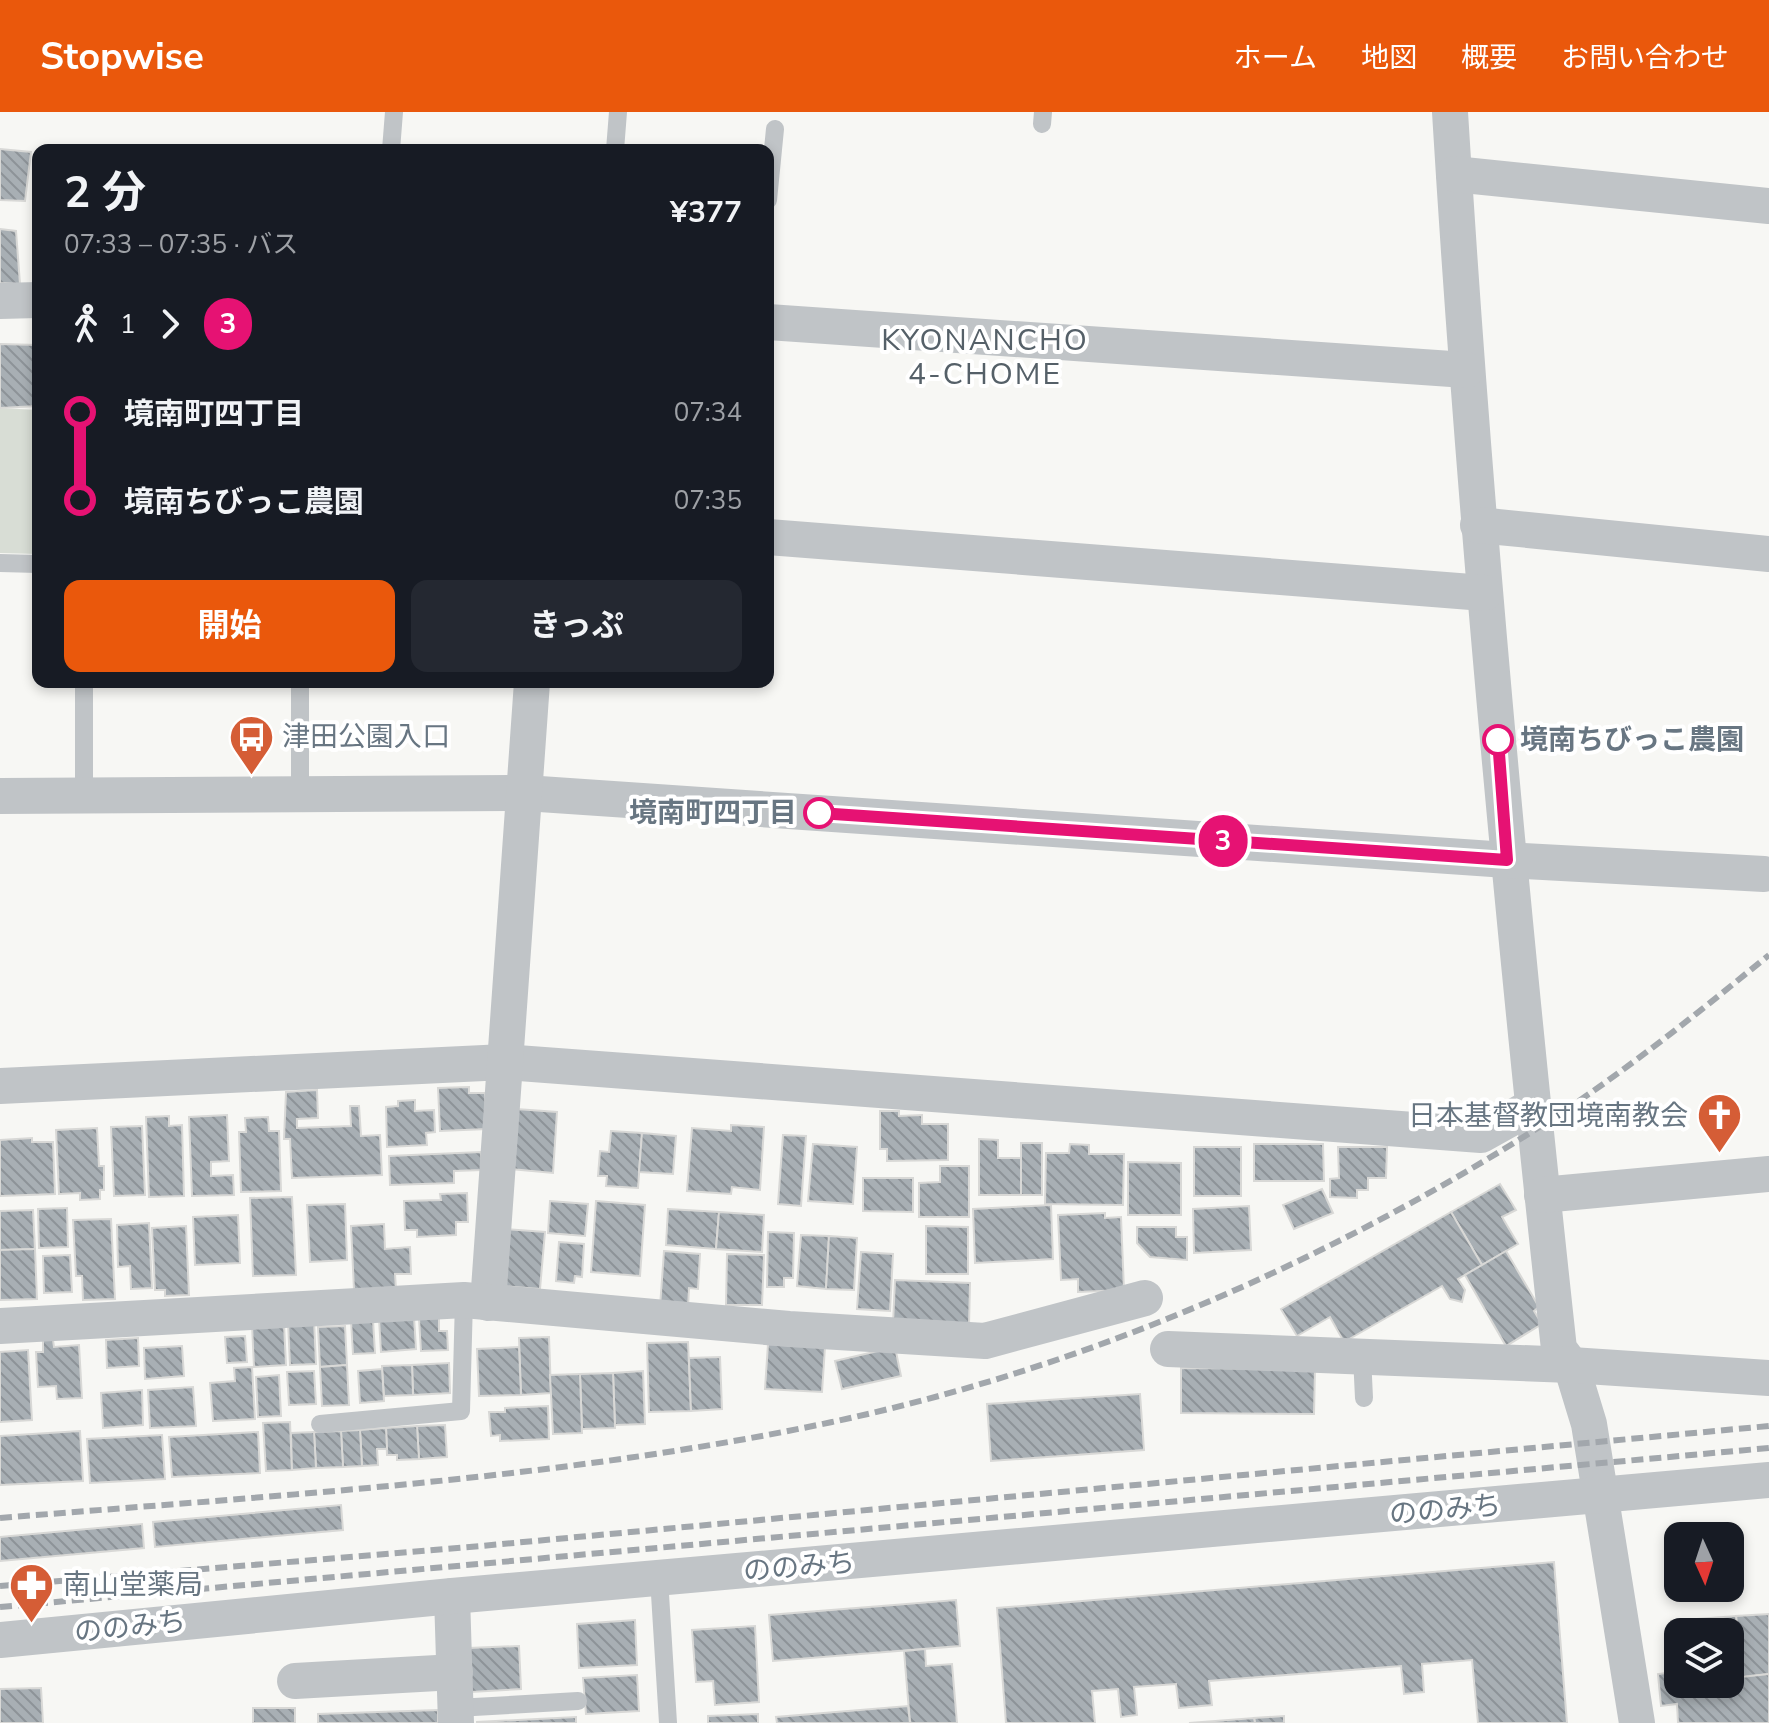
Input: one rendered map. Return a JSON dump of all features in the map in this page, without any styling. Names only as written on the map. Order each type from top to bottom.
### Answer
[{"type":"street","points":[[1450,112],[1466,370],[1507,860],[1559,1349],[1571,1365],[1589,1424],[1598,1496],[1637,1723]]},
{"type":"street","points":[[1454,174],[1769,206]]},
{"type":"street","points":[[0,301],[32,300]]},
{"type":"street","points":[[774,322],[1466,370]]},
{"type":"street","points":[[1478,525],[1769,554]]},
{"type":"street","points":[[774,537],[1484,593]]},
{"type":"street","points":[[476,1301],[505,1062],[532,688]]},
{"type":"street","points":[[0,796],[525,793],[1507,860],[1764,874]]},
{"type":"street","points":[[0,1086],[505,1062],[1481,1135],[1531,1107]]},
{"type":"street","points":[[1542,1195],[1769,1174]]},
{"type":"street","points":[[0,1326],[476,1301],[789,1329],[985,1341],[1145,1298]]},
{"type":"street","points":[[1168,1349],[1571,1365],[1769,1378]]},
{"type":"street","name":"ののみち","points":[[0,1640],[452,1596],[1769,1480]]},
{"type":"street","points":[[452,1596],[456,1716]]},
{"type":"street","points":[[295,1681],[455,1672]]},
{"type":"lane","points":[[391,144],[394,112]]},
{"type":"lane","points":[[615,144],[618,112]]},
{"type":"lane","points":[[774,144],[775,129]]},
{"type":"lane","points":[[0,563],[32,564]]},
{"type":"lane","points":[[84,688],[84,796]]},
{"type":"lane","points":[[300,688],[300,796]]},
{"type":"lane","points":[[320,1424],[461,1411],[476,1301]]},
{"type":"lane","points":[[1362,1356],[1364,1398]]},
{"type":"lane","points":[[659,1578],[668,1723]]},
{"type":"lane","points":[[456,1716],[578,1701]]},
{"type":"shaded area","points":[[0,408],[32,410],[32,554],[0,553]]},
{"type":"building","points":[[0,149],[31,152],[25,201],[0,200]]},
{"type":"building","points":[[0,229],[16,231],[20,284],[0,283]]},
{"type":"building","points":[[0,344],[32,345],[32,406],[0,408]]},
{"type":"building","points":[[469,1087],[469,1093],[485,1093],[487,1129],[440,1131],[438,1088]]},
{"type":"building","points":[[317,1090],[318,1118],[297,1119],[297,1128],[351,1126],[350,1106],[359,1106],[361,1136],[380,1135],[382,1175],[292,1178],[290,1139],[284,1139],[286,1092]]},
{"type":"building","points":[[415,1100],[415,1111],[434,1110],[435,1132],[426,1133],[427,1145],[387,1147],[386,1107],[398,1106],[398,1101]]},
{"type":"building","points":[[516,1109],[557,1112],[553,1173],[511,1169]]},
{"type":"building","points":[[880,1111],[899,1111],[899,1116],[922,1115],[922,1124],[948,1124],[948,1160],[887,1161],[887,1149],[880,1149]]},
{"type":"building","points":[[227,1115],[229,1161],[211,1162],[211,1176],[233,1175],[234,1195],[192,1196],[189,1117]]},
{"type":"building","points":[[169,1116],[169,1126],[182,1125],[184,1196],[149,1197],[146,1117]]},
{"type":"building","points":[[268,1117],[269,1131],[279,1131],[281,1191],[241,1192],[239,1132],[246,1132],[245,1118]]},
{"type":"building","points":[[731,1125],[764,1127],[760,1190],[732,1187],[731,1194],[687,1191],[692,1128],[731,1131]]},
{"type":"building","points":[[142,1126],[145,1195],[114,1196],[111,1127]]},
{"type":"building","points":[[97,1128],[99,1166],[104,1166],[104,1190],[100,1190],[100,1199],[80,1200],[80,1193],[59,1194],[56,1130]]},
{"type":"building","points":[[611,1131],[642,1133],[638,1188],[606,1186],[607,1176],[598,1176],[600,1151],[609,1152]]},
{"type":"building","points":[[642,1133],[676,1136],[673,1174],[639,1172]]},
{"type":"building","points":[[783,1135],[806,1136],[801,1206],[778,1204]]},
{"type":"building","points":[[32,1138],[32,1142],[53,1142],[55,1194],[0,1196],[0,1140]]},
{"type":"building","points":[[979,1139],[998,1140],[998,1158],[1021,1158],[1021,1195],[979,1195]]},
{"type":"building","points":[[1021,1143],[1042,1143],[1042,1195],[1021,1195]]},
{"type":"building","points":[[813,1144],[857,1147],[853,1204],[808,1201]]},
{"type":"building","points":[[1070,1144],[1089,1145],[1089,1154],[1124,1154],[1123,1205],[1045,1204],[1046,1153],[1069,1153]]},
{"type":"building","points":[[1254,1144],[1323,1144],[1324,1181],[1254,1181]]},
{"type":"building","points":[[1194,1147],[1241,1147],[1241,1196],[1194,1196]]},
{"type":"building","points":[[1338,1147],[1387,1147],[1386,1178],[1368,1178],[1368,1190],[1357,1190],[1357,1198],[1330,1197],[1330,1179],[1339,1178]]},
{"type":"building","points":[[481,1152],[482,1170],[454,1171],[454,1183],[390,1185],[389,1156]]},
{"type":"building","points":[[1128,1162],[1181,1163],[1181,1215],[1128,1215]]},
{"type":"building","points":[[940,1166],[969,1166],[969,1217],[919,1217],[919,1183],[940,1182]]},
{"type":"building","points":[[863,1178],[913,1178],[913,1212],[863,1211]]},
{"type":"building","points":[[1500,1184],[1516,1210],[1502,1217],[1518,1244],[1482,1265],[1451,1212]]},
{"type":"building","points":[[1322,1189],[1333,1213],[1294,1229],[1283,1205]]},
{"type":"building","points":[[467,1193],[468,1222],[456,1222],[456,1235],[417,1237],[417,1230],[405,1230],[404,1201],[441,1200],[440,1194]]},
{"type":"building","points":[[292,1197],[296,1275],[253,1276],[250,1198]]},
{"type":"building","points":[[550,1201],[588,1204],[585,1236],[548,1233]]},
{"type":"building","points":[[596,1201],[645,1205],[640,1276],[591,1272]]},
{"type":"building","points":[[345,1204],[347,1260],[310,1262],[307,1205]]},
{"type":"building","points":[[1051,1205],[1053,1259],[975,1263],[973,1209]]},
{"type":"building","points":[[1249,1206],[1251,1250],[1194,1253],[1193,1209]]},
{"type":"building","points":[[67,1208],[68,1247],[39,1248],[38,1209]]},
{"type":"building","points":[[668,1209],[719,1212],[716,1249],[666,1245]]},
{"type":"building","points":[[33,1210],[35,1249],[0,1250],[0,1211]]},
{"type":"building","points":[[719,1212],[764,1215],[762,1252],[716,1249]]},
{"type":"building","points":[[1451,1212],[1482,1265],[1458,1279],[1465,1290],[1462,1302],[1450,1299],[1442,1286],[1344,1342],[1330,1317],[1297,1336],[1281,1309]]},
{"type":"building","points":[[1105,1213],[1105,1218],[1121,1217],[1124,1290],[1078,1292],[1078,1279],[1061,1280],[1058,1215]]},
{"type":"building","points":[[238,1215],[240,1263],[195,1265],[193,1217]]},
{"type":"building","points":[[111,1219],[115,1299],[83,1300],[82,1276],[76,1276],[73,1220]]},
{"type":"building","points":[[149,1223],[152,1288],[131,1289],[130,1266],[118,1267],[117,1225]]},
{"type":"building","points":[[384,1224],[385,1249],[410,1247],[411,1274],[395,1274],[396,1289],[354,1290],[351,1226]]},
{"type":"building","points":[[186,1226],[189,1295],[165,1296],[165,1290],[155,1290],[152,1228]]},
{"type":"building","points":[[926,1226],[968,1227],[968,1274],[926,1274]]},
{"type":"building","points":[[1137,1227],[1176,1227],[1176,1237],[1187,1237],[1187,1260],[1150,1257],[1137,1243]]},
{"type":"building","points":[[505,1229],[545,1232],[540,1289],[500,1286]]},
{"type":"building","points":[[768,1232],[794,1233],[793,1278],[784,1278],[784,1287],[767,1287]]},
{"type":"building","points":[[801,1235],[829,1236],[826,1289],[797,1286]]},
{"type":"building","points":[[829,1236],[857,1238],[854,1290],[826,1289]]},
{"type":"building","points":[[559,1242],[584,1244],[582,1277],[575,1276],[574,1283],[556,1281]]},
{"type":"building","points":[[35,1249],[37,1299],[0,1300],[0,1250]]},
{"type":"building","points":[[664,1251],[700,1254],[698,1289],[689,1288],[688,1308],[660,1307]]},
{"type":"building","points":[[1506,1251],[1539,1307],[1534,1311],[1542,1324],[1506,1346],[1465,1275]]},
{"type":"building","points":[[861,1252],[893,1254],[890,1311],[857,1309]]},
{"type":"building","points":[[727,1254],[764,1255],[762,1305],[726,1305]]},
{"type":"building","points":[[70,1255],[72,1292],[44,1293],[43,1256]]},
{"type":"building","points":[[895,1280],[970,1283],[969,1326],[893,1324]]},
{"type":"building","points":[[414,1317],[416,1349],[381,1352],[379,1319]]},
{"type":"building","points":[[439,1318],[439,1331],[447,1331],[448,1350],[421,1351],[419,1319]]},
{"type":"building","points":[[314,1320],[316,1364],[290,1365],[288,1322]]},
{"type":"building","points":[[373,1320],[375,1353],[353,1354],[351,1321]]},
{"type":"building","points":[[284,1324],[286,1365],[254,1367],[252,1325]]},
{"type":"building","points":[[345,1326],[347,1365],[320,1367],[318,1327]]},
{"type":"building","points":[[245,1336],[247,1362],[227,1363],[225,1337]]},
{"type":"building","points":[[549,1337],[551,1393],[521,1395],[519,1338]]},
{"type":"building","points":[[138,1338],[139,1366],[107,1368],[106,1340]]},
{"type":"building","points":[[43,1340],[53,1340],[54,1347],[79,1345],[82,1398],[57,1399],[56,1386],[38,1387],[36,1352],[43,1352]]},
{"type":"building","points":[[688,1342],[691,1411],[649,1412],[647,1343]]},
{"type":"building","points":[[768,1344],[825,1347],[822,1392],[765,1389]]},
{"type":"building","points":[[182,1346],[184,1376],[145,1379],[144,1348]]},
{"type":"building","points":[[519,1347],[521,1395],[479,1396],[477,1349]]},
{"type":"building","points":[[895,1347],[901,1376],[842,1389],[835,1361]]},
{"type":"building","points":[[28,1350],[32,1420],[0,1422],[0,1352]]},
{"type":"building","points":[[720,1357],[722,1409],[691,1411],[689,1358]]},
{"type":"building","points":[[449,1363],[450,1393],[413,1395],[412,1365]]},
{"type":"building","points":[[347,1365],[349,1405],[322,1406],[320,1367]]},
{"type":"building","points":[[412,1365],[413,1395],[384,1396],[382,1366]]},
{"type":"building","points":[[252,1367],[255,1419],[213,1421],[210,1383],[235,1381],[234,1368]]},
{"type":"building","points":[[1181,1368],[1315,1369],[1314,1414],[1181,1413]]},
{"type":"building","points":[[382,1369],[384,1401],[360,1403],[358,1371]]},
{"type":"building","points":[[314,1371],[316,1404],[289,1405],[287,1372]]},
{"type":"building","points":[[643,1371],[645,1424],[615,1425],[613,1373]]},
{"type":"building","points":[[613,1373],[615,1428],[582,1429],[580,1374]]},
{"type":"building","points":[[580,1374],[582,1433],[553,1434],[550,1375]]},
{"type":"building","points":[[279,1375],[281,1416],[258,1417],[256,1377]]},
{"type":"building","points":[[193,1387],[196,1426],[150,1428],[148,1390]]},
{"type":"building","points":[[142,1390],[143,1425],[103,1428],[101,1393]]},
{"type":"building","points":[[1140,1394],[1144,1450],[991,1461],[987,1404]]},
{"type":"building","points":[[548,1406],[549,1439],[500,1441],[500,1435],[491,1436],[489,1412]]},
{"type":"building","points":[[290,1422],[292,1470],[266,1471],[263,1423]]},
{"type":"building","points":[[445,1425],[447,1457],[419,1459],[417,1426]]},
{"type":"building","points":[[417,1426],[419,1459],[397,1460],[397,1455],[387,1455],[386,1428]]},
{"type":"building","points":[[386,1428],[387,1449],[377,1449],[378,1465],[362,1466],[360,1430]]},
{"type":"building","points":[[360,1430],[362,1466],[343,1467],[341,1431]]},
{"type":"building","points":[[80,1431],[83,1481],[0,1485],[0,1436]]},
{"type":"building","points":[[341,1431],[343,1467],[316,1468],[314,1432]]},
{"type":"building","points":[[258,1432],[260,1473],[172,1477],[169,1437]]},
{"type":"building","points":[[314,1432],[316,1468],[292,1470],[291,1433]]},
{"type":"building","points":[[162,1435],[165,1479],[90,1483],[87,1439]]},
{"type":"building","points":[[341,1505],[343,1530],[155,1547],[153,1522]]},
{"type":"building","points":[[142,1524],[144,1548],[0,1561],[0,1537]]},
{"type":"building","points":[[1554,1562],[1567,1723],[1478,1723],[1472,1660],[1422,1664],[1424,1692],[1404,1694],[1401,1666],[1209,1681],[1212,1705],[1179,1708],[1176,1684],[1134,1687],[1137,1715],[1121,1717],[1118,1689],[1092,1691],[1095,1723],[1006,1723],[997,1608]]},
{"type":"building","points":[[956,1600],[960,1646],[773,1661],[769,1615]]},
{"type":"building","points":[[1769,1614],[1769,1674],[1744,1677],[1744,1618],[1736,1616]]},
{"type":"building","points":[[635,1620],[637,1665],[579,1668],[577,1624]]},
{"type":"building","points":[[755,1626],[759,1702],[715,1705],[713,1681],[696,1682],[692,1630]]},
{"type":"building","points":[[519,1646],[521,1689],[471,1692],[469,1648]]},
{"type":"building","points":[[925,1649],[926,1666],[952,1664],[957,1723],[910,1723],[904,1651]]},
{"type":"building","points":[[1664,1673],[1664,1698],[1744,1698],[1744,1677],[1769,1674],[1769,1723],[1678,1723],[1677,1704],[1661,1706],[1658,1674]]},
{"type":"building","points":[[637,1675],[639,1711],[586,1714],[583,1678]]},
{"type":"building","points":[[41,1688],[43,1723],[0,1723],[0,1689]]},
{"type":"building","points":[[908,1706],[910,1723],[777,1723],[776,1717]]},
{"type":"building","points":[[253,1708],[295,1708],[295,1723],[253,1723]]},
{"type":"building","points":[[438,1710],[438,1723],[318,1723],[318,1714]]},
{"type":"building","points":[[758,1714],[758,1723],[708,1723],[708,1716]]},
{"type":"building","points":[[1284,1716],[1284,1723],[1255,1723],[1254,1718]]},
{"type":"building","points":[[576,1717],[576,1723],[477,1723],[477,1722]]},
{"type":"building","points":[[1254,1718],[1255,1723],[1189,1723]]},
{"type":"railway","points":[[0,1518],[418,1483],[626,1458],[832,1422],[925,1400],[1016,1373],[1195,1307],[1368,1226],[1452,1180],[1533,1131],[1624,1069],[1769,955]]},
{"type":"railway","points":[[0,1586],[481,1546],[1769,1426]]},
{"type":"railway","points":[[0,1607],[1769,1448]]},
{"type":"bus line","name":"3","points":[[819,813],[1507,860],[1498,740]]},
{"type":"place","name":"境南ちびっこ農園","points":[[1498,740]]},
{"type":"place","name":"津田公園入口","points":[[251,776]]},
{"type":"place","name":"境南町四丁目","points":[[819,813]]},
{"type":"place","name":"日本基督教団境南教会","points":[[1719,1155]]},
{"type":"place","name":"南山堂薬局","points":[[32,1624]]},
{"type":"district","name":"KYONANCHO 4-CHOME","points":[[985,357]]}]
